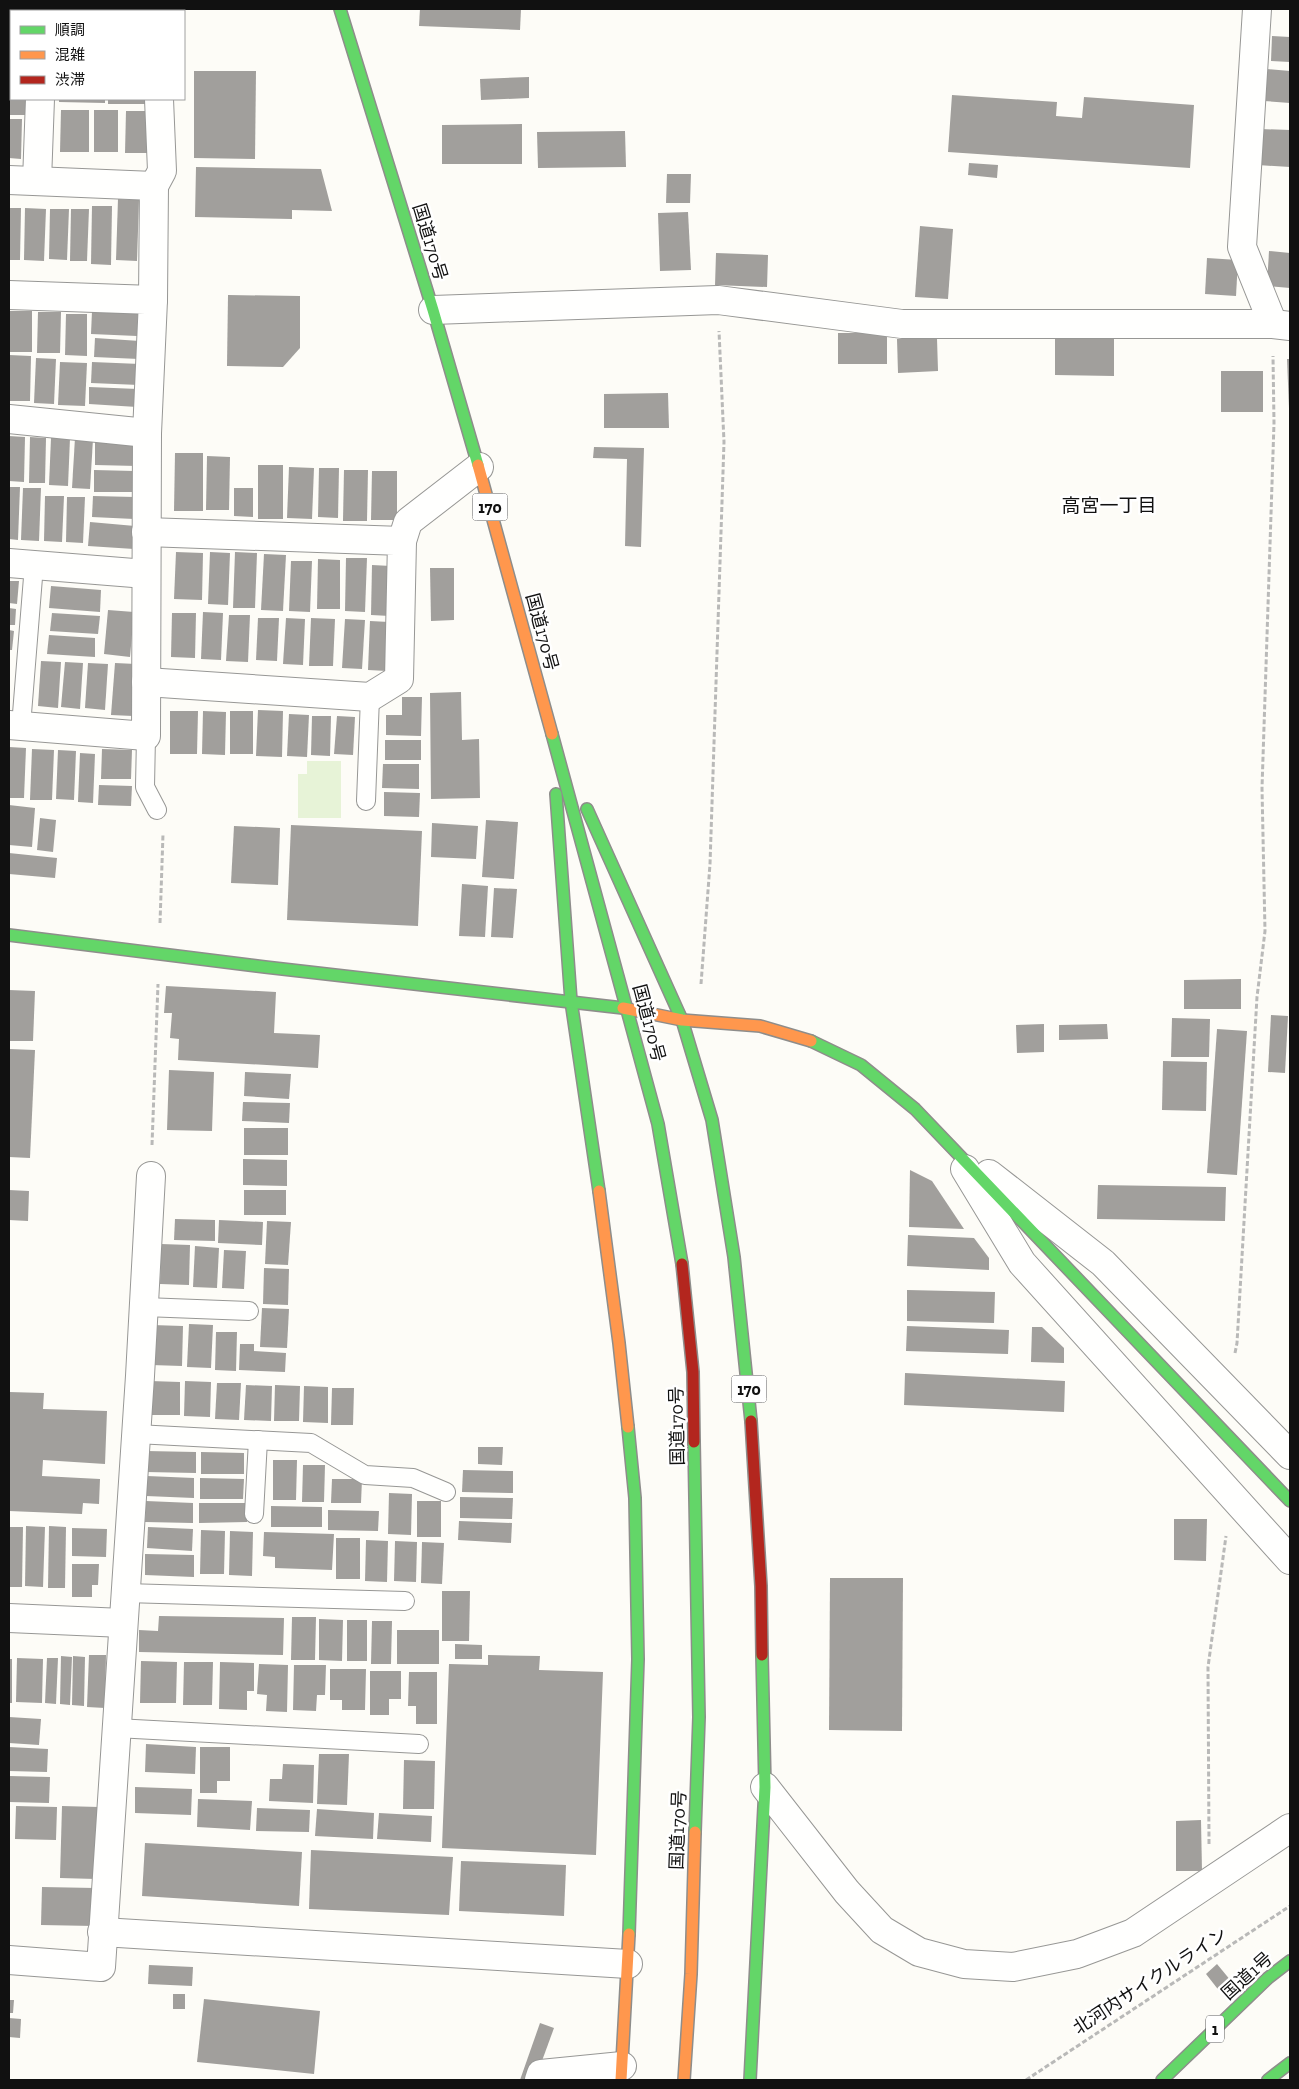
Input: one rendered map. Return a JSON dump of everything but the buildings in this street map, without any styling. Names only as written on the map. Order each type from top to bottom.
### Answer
[{"type":"main road","name":"国道170号","points":[[340,9],[433,310],[479,467],[627,1008],[658,1124],[683,1268],[694,1372],[699,1717],[691,1974],[684,2080]]},
{"type":"main road","name":"170","points":[[552,733],[571,1001],[581,1060],[619,1343],[635,1498],[638,1659],[628,1964],[622,2073]]},
{"type":"main road","name":"170","points":[[552,733],[682,1020],[712,1120],[734,1257],[750,1403],[761,1586],[765,1787],[750,2080]]},
{"type":"main road","points":[[9,935],[627,1008],[682,1020],[760,1026],[810,1041],[861,1065],[916,1109],[1290,1501]]},
{"type":"main road","name":"国道1号","points":[[1162,2080],[1268,1978],[1290,1961]]},
{"type":"main road","points":[[1268,2080],[1290,2063]]},
{"type":"street","points":[[433,310],[718,300],[902,324],[1281,325],[1242,247],[1257,9]]},
{"type":"street","points":[[37,181],[40,100]]},
{"type":"street","points":[[15,726],[146,736],[147,433],[153,300],[154,186],[162,171],[159,100]]},
{"type":"street","points":[[9,180],[154,186]]},
{"type":"street","points":[[9,295],[153,300]]},
{"type":"street","points":[[9,419],[147,433]]},
{"type":"street","points":[[146,682],[370,697],[399,679],[402,541],[408,522],[479,467]]},
{"type":"street","points":[[146,532],[402,541]]},
{"type":"street","points":[[22,564],[146,574]]},
{"type":"street","points":[[948,1142],[1102,1263],[1290,1455]]},
{"type":"street","points":[[948,1142],[1022,1263],[1290,1560]]},
{"type":"street","points":[[9,1960],[101,1967],[151,1176]]},
{"type":"street","points":[[9,1618],[124,1624]]},
{"type":"street","points":[[765,1787],[847,1892],[882,1930],[919,1952],[964,1964],[1013,1966],[1077,1954],[1133,1933],[1290,1828]]},
{"type":"street","points":[[102,1932],[628,1964]]},
{"type":"street","points":[[539,2080],[541,2074],[622,2073]]},
{"type":"lane","points":[[15,726],[22,564]]},
{"type":"lane","points":[[366,801],[370,697]]},
{"type":"lane","points":[[146,736],[145,787],[158,810]]},
{"type":"lane","points":[[144,1307],[249,1311]]},
{"type":"lane","points":[[136,1434],[311,1443],[365,1475],[413,1478],[446,1492]]},
{"type":"lane","points":[[254,1514],[258,1440]]},
{"type":"lane","points":[[125,1593],[405,1601]]},
{"type":"lane","points":[[116,1728],[420,1744]]},
{"type":"path","points":[[698,1021],[710,864],[724,452],[718,300]]},
{"type":"path","points":[[1227,1390],[1237,1343],[1256,998],[1265,931],[1262,788],[1274,423],[1281,325]]},
{"type":"path","points":[[151,1176],[164,822],[158,810]]},
{"type":"path","points":[[1210,1882],[1208,1667],[1232,1495]]},
{"type":"path","name":"北河内サイクルライン","points":[[1026,2080],[1290,1906]]},
{"type":"green space","points":[[307,761],[341,761],[341,818],[298,818],[298,774],[307,774]]},
{"type":"traffic: fast","points":[[340,9],[433,310],[478,465]]},
{"type":"traffic: fast","points":[[552,734],[658,1124],[682,1264]]},
{"type":"traffic: fast","points":[[556,794],[571,1001],[599,1191]]},
{"type":"traffic: fast","points":[[587,809],[682,1020],[712,1120],[734,1257],[751,1421]]},
{"type":"traffic: fast","points":[[9,935],[265,967],[623,1008]]},
{"type":"traffic: fast","points":[[811,1041],[861,1065],[915,1109],[1290,1501]]},
{"type":"traffic: fast","points":[[628,1427],[635,1498],[638,1659],[629,1934]]},
{"type":"traffic: fast","points":[[694,1442],[699,1717],[695,1832]]},
{"type":"traffic: fast","points":[[750,2080],[765,1787],[762,1655]]},
{"type":"traffic: fast","points":[[1162,2080],[1268,1978],[1290,1961]]},
{"type":"traffic: fast","points":[[1268,2080],[1290,2063]]},
{"type":"traffic: slow","points":[[478,465],[552,734]]},
{"type":"traffic: slow","points":[[623,1008],[682,1020],[760,1026],[811,1041]]},
{"type":"traffic: slow","points":[[599,1191],[628,1427]]},
{"type":"traffic: slow","points":[[684,2080],[691,1974],[695,1832]]},
{"type":"traffic: slow","points":[[621,2080],[629,1934]]},
{"type":"traffic: jam","points":[[682,1264],[693,1372],[694,1442]]},
{"type":"traffic: jam","points":[[751,1421],[761,1586],[762,1655]]},
{"type":"district","name":"高宮一丁目","points":[[1109,505]]}]
